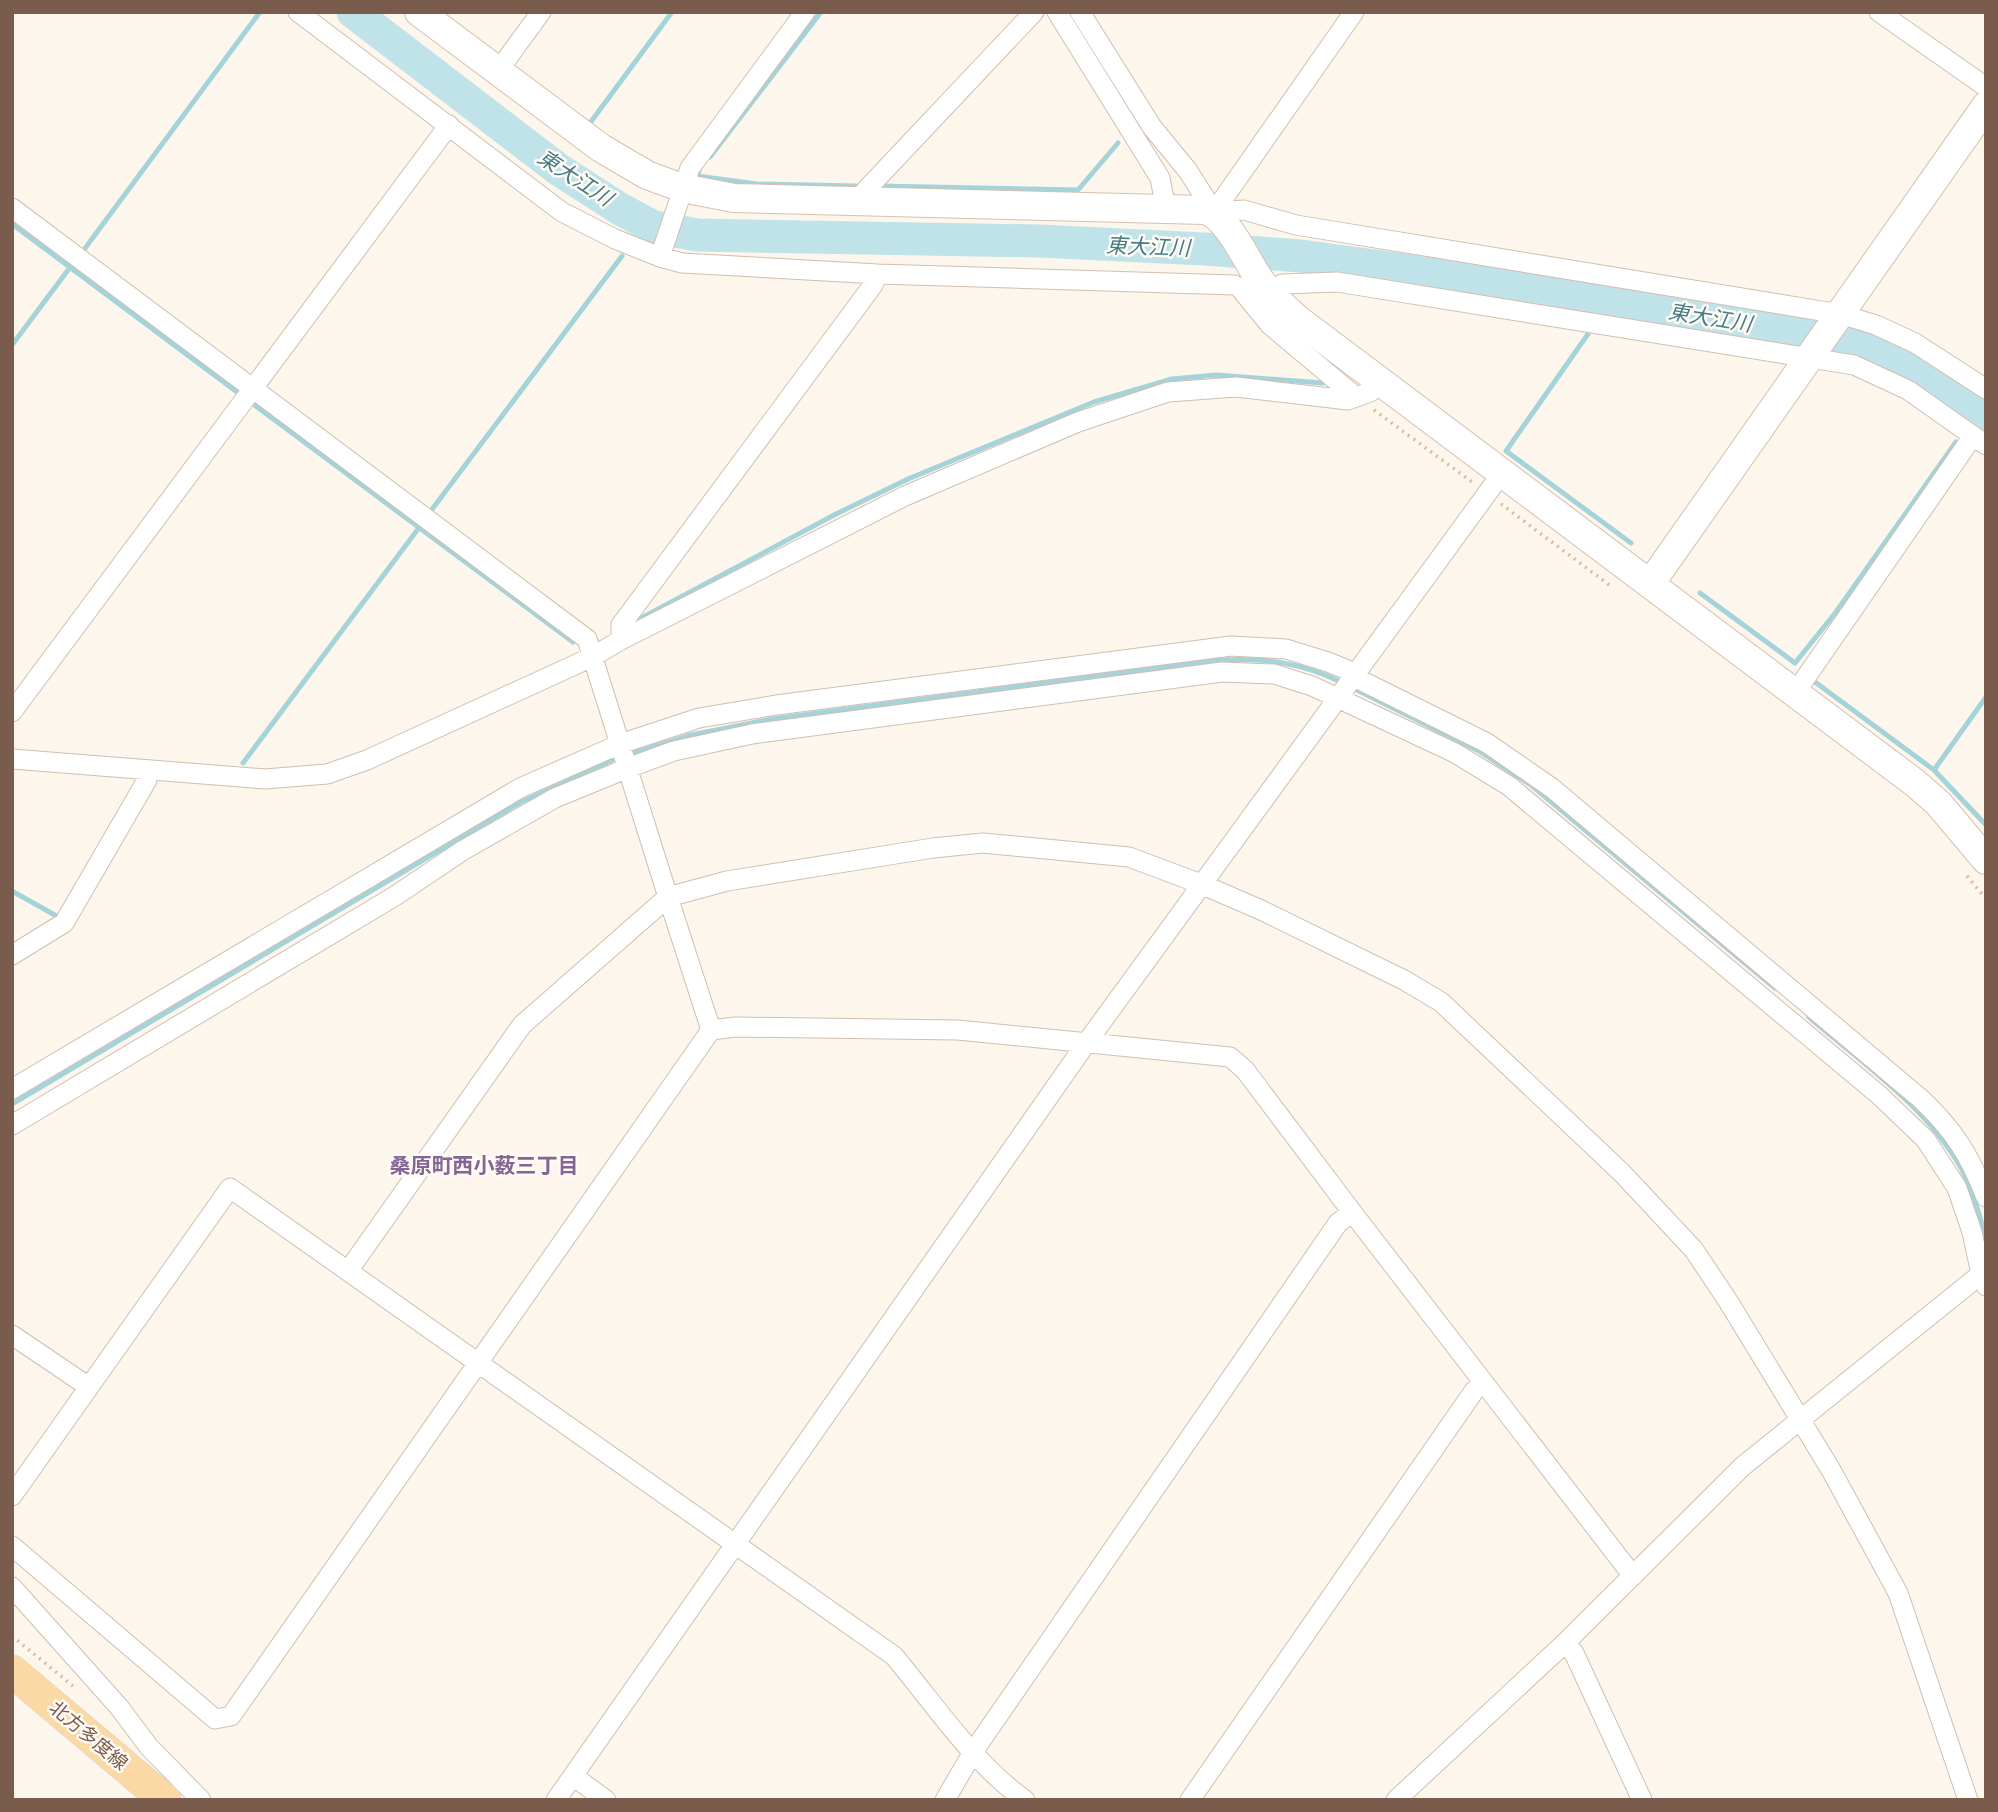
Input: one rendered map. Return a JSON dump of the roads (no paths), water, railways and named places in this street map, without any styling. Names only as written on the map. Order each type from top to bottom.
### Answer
[{"type":"main road","name":"北方多度線","points":[[12,1671],[165,1800]]},
{"type":"street","points":[[298,12],[562,212],[615,239],[661,253],[682,263],[878,274],[1234,285],[1239,287],[1270,325],[1356,397]]},
{"type":"street","points":[[419,12],[601,148],[680,194],[734,198],[1205,210],[1219,219]]},
{"type":"street","points":[[498,71],[541,12]]},
{"type":"street","points":[[661,253],[690,168],[805,12]]},
{"type":"street","points":[[863,201],[865,191],[1034,12]]},
{"type":"street","points":[[1056,12],[1160,178],[1166,209]]},
{"type":"street","points":[[1080,12],[1152,127],[1188,171],[1266,288],[1297,319],[1380,381],[1495,483],[1650,584],[1938,803],[1973,864]]},
{"type":"street","points":[[1219,219],[1354,12]]},
{"type":"street","points":[[1879,12],[1986,87]]},
{"type":"street","points":[[1650,584],[1986,106]]},
{"type":"street","points":[[12,712],[449,125]]},
{"type":"street","points":[[12,208],[587,639],[711,1030]]},
{"type":"street","points":[[1219,219],[1244,210],[1296,225],[1876,325],[1915,343],[1986,389]]},
{"type":"street","points":[[621,640],[621,625],[865,296],[878,274]]},
{"type":"street","points":[[1266,288],[1282,284],[1337,282],[1854,365],[1908,390],[1979,440],[1795,693]]},
{"type":"street","points":[[12,759],[265,779],[327,774],[367,760],[593,657],[621,640],[905,496],[1078,422],[1168,392],[1236,387],[1348,400],[1370,392],[1380,381]]},
{"type":"street","points":[[556,1800],[1087,1042],[1495,483]]},
{"type":"street","points":[[12,1125],[395,896],[462,851],[624,756],[699,718],[776,705],[1231,646],[1286,649],[1328,662],[1347,683],[1509,786],[1879,1096],[1926,1140],[1957,1188],[1984,1277],[1743,1466],[1565,1643],[1396,1800]]},
{"type":"street","points":[[12,1089],[520,788],[624,756],[674,751],[752,734],[1222,672],[1274,674],[1312,686],[1347,683],[1487,743],[1552,788],[1940,1116],[1958,1138],[1986,1197]]},
{"type":"street","points":[[12,955],[64,923],[147,780],[148,770]]},
{"type":"street","points":[[348,1271],[522,1025],[668,897],[727,881],[933,848],[983,843],[1129,857],[1201,884],[1404,980],[1441,1002],[1622,1173],[1694,1250],[1800,1419],[1898,1593],[1968,1800]]},
{"type":"street","points":[[12,1546],[215,1719],[231,1716],[711,1030],[735,1027],[958,1030],[1230,1057],[1245,1070],[1633,1576]]},
{"type":"street","points":[[12,1496],[230,1188],[894,1656],[973,1752],[1002,1783],[1025,1800]]},
{"type":"street","points":[[945,1800],[973,1752],[1338,1223],[1352,1212]]},
{"type":"street","points":[[12,1335],[89,1387]]},
{"type":"street","points":[[1190,1800],[1474,1391],[1483,1383]]},
{"type":"street","points":[[12,1587],[120,1707],[149,1747],[201,1800]]},
{"type":"street","points":[[1565,1643],[1574,1653],[1642,1800]]},
{"type":"street","points":[[573,1776],[606,1800]]},
{"type":"waterway","points":[[83,251],[260,12]]},
{"type":"waterway","name":"東大江川","points":[[353,12],[558,169],[620,209],[654,227],[697,235],[1039,241],[1204,249],[1301,256],[1405,270],[1802,333],[1875,349],[1937,383],[1986,417]]},
{"type":"waterway","points":[[590,123],[672,12]]},
{"type":"waterway","points":[[710,157],[821,12]]},
{"type":"waterway","points":[[878,186],[1078,190],[1118,143]]},
{"type":"waterway","points":[[699,171],[697,176],[757,184],[856,186]]},
{"type":"waterway","points":[[12,224],[237,392]]},
{"type":"waterway","points":[[430,512],[622,256]]},
{"type":"waterway","points":[[12,345],[71,266]]},
{"type":"waterway","points":[[1588,334],[1506,451],[1631,543]]},
{"type":"waterway","points":[[632,623],[836,514],[908,479],[1094,402],[1172,379],[1216,375],[1323,383]]},
{"type":"waterway","points":[[253,404],[573,642]]},
{"type":"waterway","points":[[1700,593],[1795,663],[1836,612],[1956,442]]},
{"type":"waterway","points":[[243,763],[421,525]]},
{"type":"waterway","points":[[12,1104],[521,802],[617,758],[691,735],[772,719],[1219,660],[1282,663],[1312,670],[1343,683]]},
{"type":"waterway","points":[[1815,682],[1934,770],[1986,825]]},
{"type":"waterway","points":[[1351,687],[1479,751],[1531,785],[1775,988]]},
{"type":"waterway","points":[[1934,770],[1986,697]]},
{"type":"waterway","points":[[12,891],[60,918]]},
{"type":"waterway","points":[[1809,1017],[1892,1086],[1947,1146],[1969,1185],[1986,1239]]},
{"type":"district","name":"桑原町西小薮三丁目","points":[[484,1166]]}]
